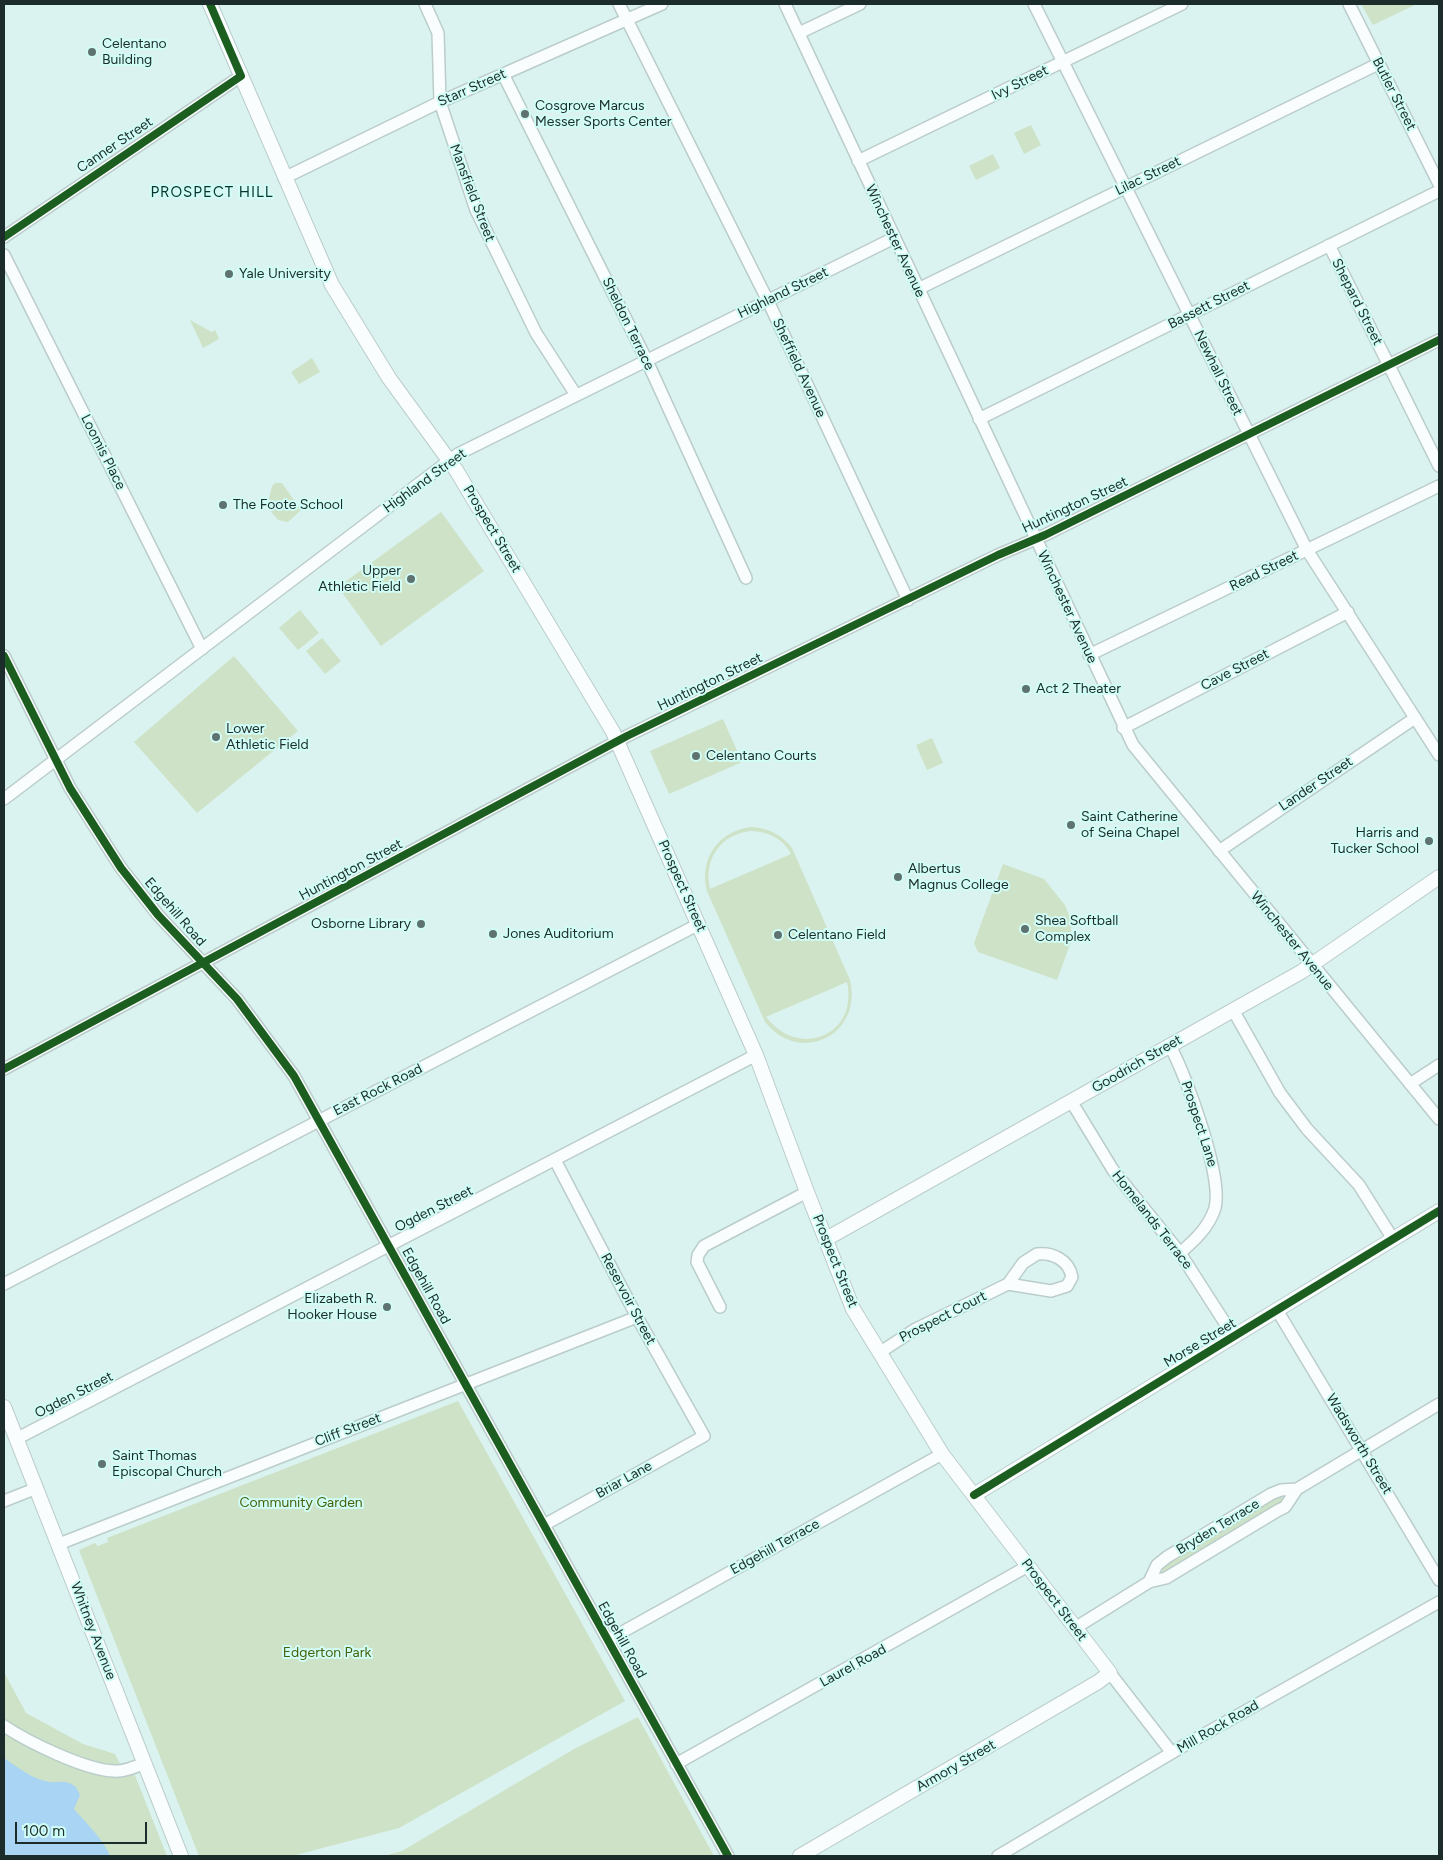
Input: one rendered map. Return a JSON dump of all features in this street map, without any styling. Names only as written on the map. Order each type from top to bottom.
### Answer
[{"type":"main road","name":"Prospect Street","points":[[210,4],[324,270],[389,378],[450,461],[590,693],[617,742],[756,1055],[853,1308],[942,1454],[1110,1673]]},
{"type":"main road","name":"Goodrich Street","points":[[826,1239],[1312,965],[1439,877]]},
{"type":"main road","name":"Morse Street","points":[[974,1495],[1439,1211]]},
{"type":"main road","name":"Whitney Avenue","points":[[4,1407],[181,1856]]},
{"type":"main road","name":"Armory Street","points":[[800,1856],[1098,1682],[1110,1673]]},
{"type":"street","name":"Mansfield Street","points":[[425,4],[438,32],[440,102],[484,231],[536,333],[576,396]]},
{"type":"street","name":"Sheffield Avenue","points":[[619,4],[768,300],[908,600]]},
{"type":"street","name":"Starr Street","points":[[284,178],[440,102],[662,4]]},
{"type":"street","name":"Winchester Avenue","points":[[785,4],[1123,728],[1145,762],[1439,1120]]},
{"type":"street","points":[[799,33],[860,4]]},
{"type":"street","name":"Newhall Street","points":[[1034,4],[1307,550],[1439,755]]},
{"type":"street","name":"Ivy Street","points":[[858,161],[1182,4]]},
{"type":"street","name":"Butler Street","points":[[1348,4],[1439,184]]},
{"type":"street","name":"Lilac Street","points":[[918,289],[1378,64]]},
{"type":"street","name":"Sheldon Terrace","points":[[503,74],[647,361],[746,578]]},
{"type":"street","name":"Canner Street","points":[[4,237],[241,76]]},
{"type":"street","name":"Bassett Street","points":[[979,420],[1439,191]]},
{"type":"street","name":"Highland Street","points":[[4,799],[458,454],[894,238]]},
{"type":"street","name":"Shepard Street","points":[[1328,245],[1439,466]]},
{"type":"street","name":"Loomis Place","points":[[4,255],[202,649]]},
{"type":"street","name":"Huntington Street","points":[[4,1069],[617,742],[1249,435],[1439,340]]},
{"type":"street","name":"Read Street","points":[[1089,655],[1439,486]]},
{"type":"street","name":"Cave Street","points":[[1123,728],[1348,612]]},
{"type":"street","name":"Edgehill Road","points":[[4,656],[56,760],[92,826],[121,868],[158,915],[237,999],[294,1076],[390,1245],[728,1856]]},
{"type":"street","name":"Lander Street","points":[[1219,852],[1415,718]]},
{"type":"street","name":"East Rock Road","points":[[4,1284],[699,924]]},
{"type":"street","points":[[1233,1010],[1280,1093],[1308,1129],[1359,1185],[1393,1239]]},
{"type":"street","name":"Prospect Lane","points":[[1170,1046],[1183,1076],[1209,1150],[1216,1186],[1215,1208],[1208,1223],[1196,1239],[1180,1253]]},
{"type":"street","name":"Ogden Street","points":[[16,1439],[756,1055]]},
{"type":"street","points":[[1410,1084],[1439,1064]]},
{"type":"street","name":"Homelands Terrace","points":[[1072,1101],[1113,1170],[1180,1253],[1234,1337]]},
{"type":"street","name":"Reservoir Street","points":[[554,1160],[637,1317],[704,1436]]},
{"type":"street","points":[[720,1306],[697,1262],[698,1255],[704,1246],[807,1192]]},
{"type":"street","name":"Prospect Court","points":[[879,1353],[914,1330],[1008,1284],[1023,1263],[1037,1254],[1048,1254],[1061,1260],[1068,1266],[1072,1277],[1067,1286],[1056,1291],[1008,1284]]},
{"type":"street","name":"Wadsworth Street","points":[[1277,1310],[1439,1580]]},
{"type":"street","name":"Cliff Street","points":[[59,1544],[637,1317]]},
{"type":"street","name":"Bryden Terrace","points":[[1075,1628],[1149,1582],[1166,1578],[1262,1521],[1284,1506],[1297,1489],[1439,1404]]},
{"type":"street","name":"Briar Lane","points":[[544,1525],[704,1436]]},
{"type":"street","name":"Edgehill Terrace","points":[[608,1640],[942,1454]]},
{"type":"street","points":[[4,1501],[37,1488]]},
{"type":"street","name":"Bryden Terrace","points":[[1149,1582],[1157,1565],[1167,1557],[1271,1494],[1281,1490],[1297,1489]]},
{"type":"street","name":"Laurel Road","points":[[676,1764],[1028,1566]]},
{"type":"street","name":"Mill Rock Road","points":[[998,1856],[1172,1753],[1439,1602]]},
{"type":"street","name":"Prospect Street","points":[[1110,1673],[1172,1753]]},
{"type":"street","points":[[4,1726],[39,1745],[104,1769],[120,1771],[144,1763]]},
{"type":"green space","points":[[1361,4],[1417,4],[1373,25]]},
{"type":"green space","points":[[1031,125],[1041,145],[1024,154],[1014,133]]},
{"type":"green space","points":[[993,154],[1000,168],[976,180],[969,166]]},
{"type":"green space","points":[[190,320],[212,332],[215,330],[219,339],[203,348]]},
{"type":"green space","points":[[312,358],[320,372],[299,384],[291,372]]},
{"type":"green space","points":[[275,483],[282,483],[301,510],[288,522],[278,520],[267,507],[272,486]]},
{"type":"green space","name":"Upper Athletic Field","points":[[441,512],[484,571],[381,646],[338,587]]},
{"type":"green space","points":[[300,610],[319,633],[298,650],[279,628]]},
{"type":"green space","points":[[322,638],[341,661],[325,674],[306,651]]},
{"type":"green space","name":"Lower Athletic Field","points":[[234,656],[298,731],[197,813],[134,742]]},
{"type":"green space","name":"Celentano Courts","points":[[723,719],[742,762],[669,794],[650,751]]},
{"type":"green space","points":[[932,738],[943,763],[927,770],[916,745]]},
{"type":"green space","name":"Celentano Field","points":[[751,827],[769,830],[779,835],[792,848],[850,980],[852,999],[847,1016],[838,1029],[826,1038],[811,1043],[795,1042],[779,1035],[765,1022],[707,891],[705,879],[709,858],[720,841],[729,834]],"holes":[[[751,831],[774,837],[784,844],[791,854],[710,889],[709,868],[717,850],[731,837]],[[847,982],[848,1000],[844,1016],[835,1028],[823,1036],[809,1039],[794,1037],[779,1030],[766,1017]]]},
{"type":"green space","name":"Shea Softball Complex","points":[[1003,864],[1044,879],[1065,905],[1070,918],[1072,939],[1057,980],[978,952],[974,943]]},
{"type":"green space","name":"Edgerton Park","points":[[458,1401],[625,1701],[399,1828],[292,1856],[199,1856],[79,1550],[95,1543],[98,1546],[108,1542],[107,1538]]},
{"type":"green space","points":[[1278,1496],[1283,1498],[1282,1502],[1166,1573],[1162,1571],[1163,1565]]},
{"type":"green space","points":[[4,1672],[26,1713],[83,1744],[115,1754],[125,1774],[134,1773],[167,1856],[4,1856]]},
{"type":"green space","points":[[638,1717],[714,1856],[384,1856],[402,1851],[574,1749]]},
{"type":"water","points":[[4,1758],[38,1779],[50,1782],[66,1782],[76,1787],[80,1795],[74,1809],[99,1838],[110,1856],[6,1856],[4,1850]]},
{"type":"cycle path","points":[[4,237],[241,76],[210,4]]},
{"type":"cycle path","points":[[4,1069],[627,736],[998,555],[1045,535],[1439,340]]},
{"type":"cycle path","points":[[4,656],[70,788],[121,868],[158,915],[237,999],[294,1076],[728,1856]]},
{"type":"cycle path","points":[[974,1495],[1439,1211]]},
{"type":"place","name":"Celentano Building","points":[[92,52]]},
{"type":"place","name":"Cosgrove Marcus Messer Sports Center","points":[[525,114]]},
{"type":"place","name":"Yale University","points":[[229,274]]},
{"type":"place","name":"The Foote School","points":[[223,505]]},
{"type":"place","name":"Upper Athletic Field","points":[[411,579]]},
{"type":"place","name":"Act 2 Theater","points":[[1026,689]]},
{"type":"place","name":"Lower Athletic Field","points":[[216,737]]},
{"type":"place","name":"Celentano Courts","points":[[696,756]]},
{"type":"place","name":"Saint Catherine of Seina Chapel","points":[[1071,825]]},
{"type":"place","name":"Harris and Tucker School","points":[[1429,841]]},
{"type":"place","name":"Albertus Magnus College","points":[[898,877]]},
{"type":"place","name":"Osborne Library","points":[[421,924]]},
{"type":"place","name":"Shea Softball Complex","points":[[1025,929]]},
{"type":"place","name":"Jones Auditorium","points":[[493,934]]},
{"type":"place","name":"Celentano Field","points":[[778,935]]},
{"type":"place","name":"Elizabeth R. Hooker House","points":[[387,1307]]},
{"type":"place","name":"Saint Thomas Episcopal Church","points":[[102,1464]]},
{"type":"district","name":"PROSPECT HILL","points":[[212,193]]},
{"type":"park label","name":"Community Garden","points":[[301,1503]]}]
